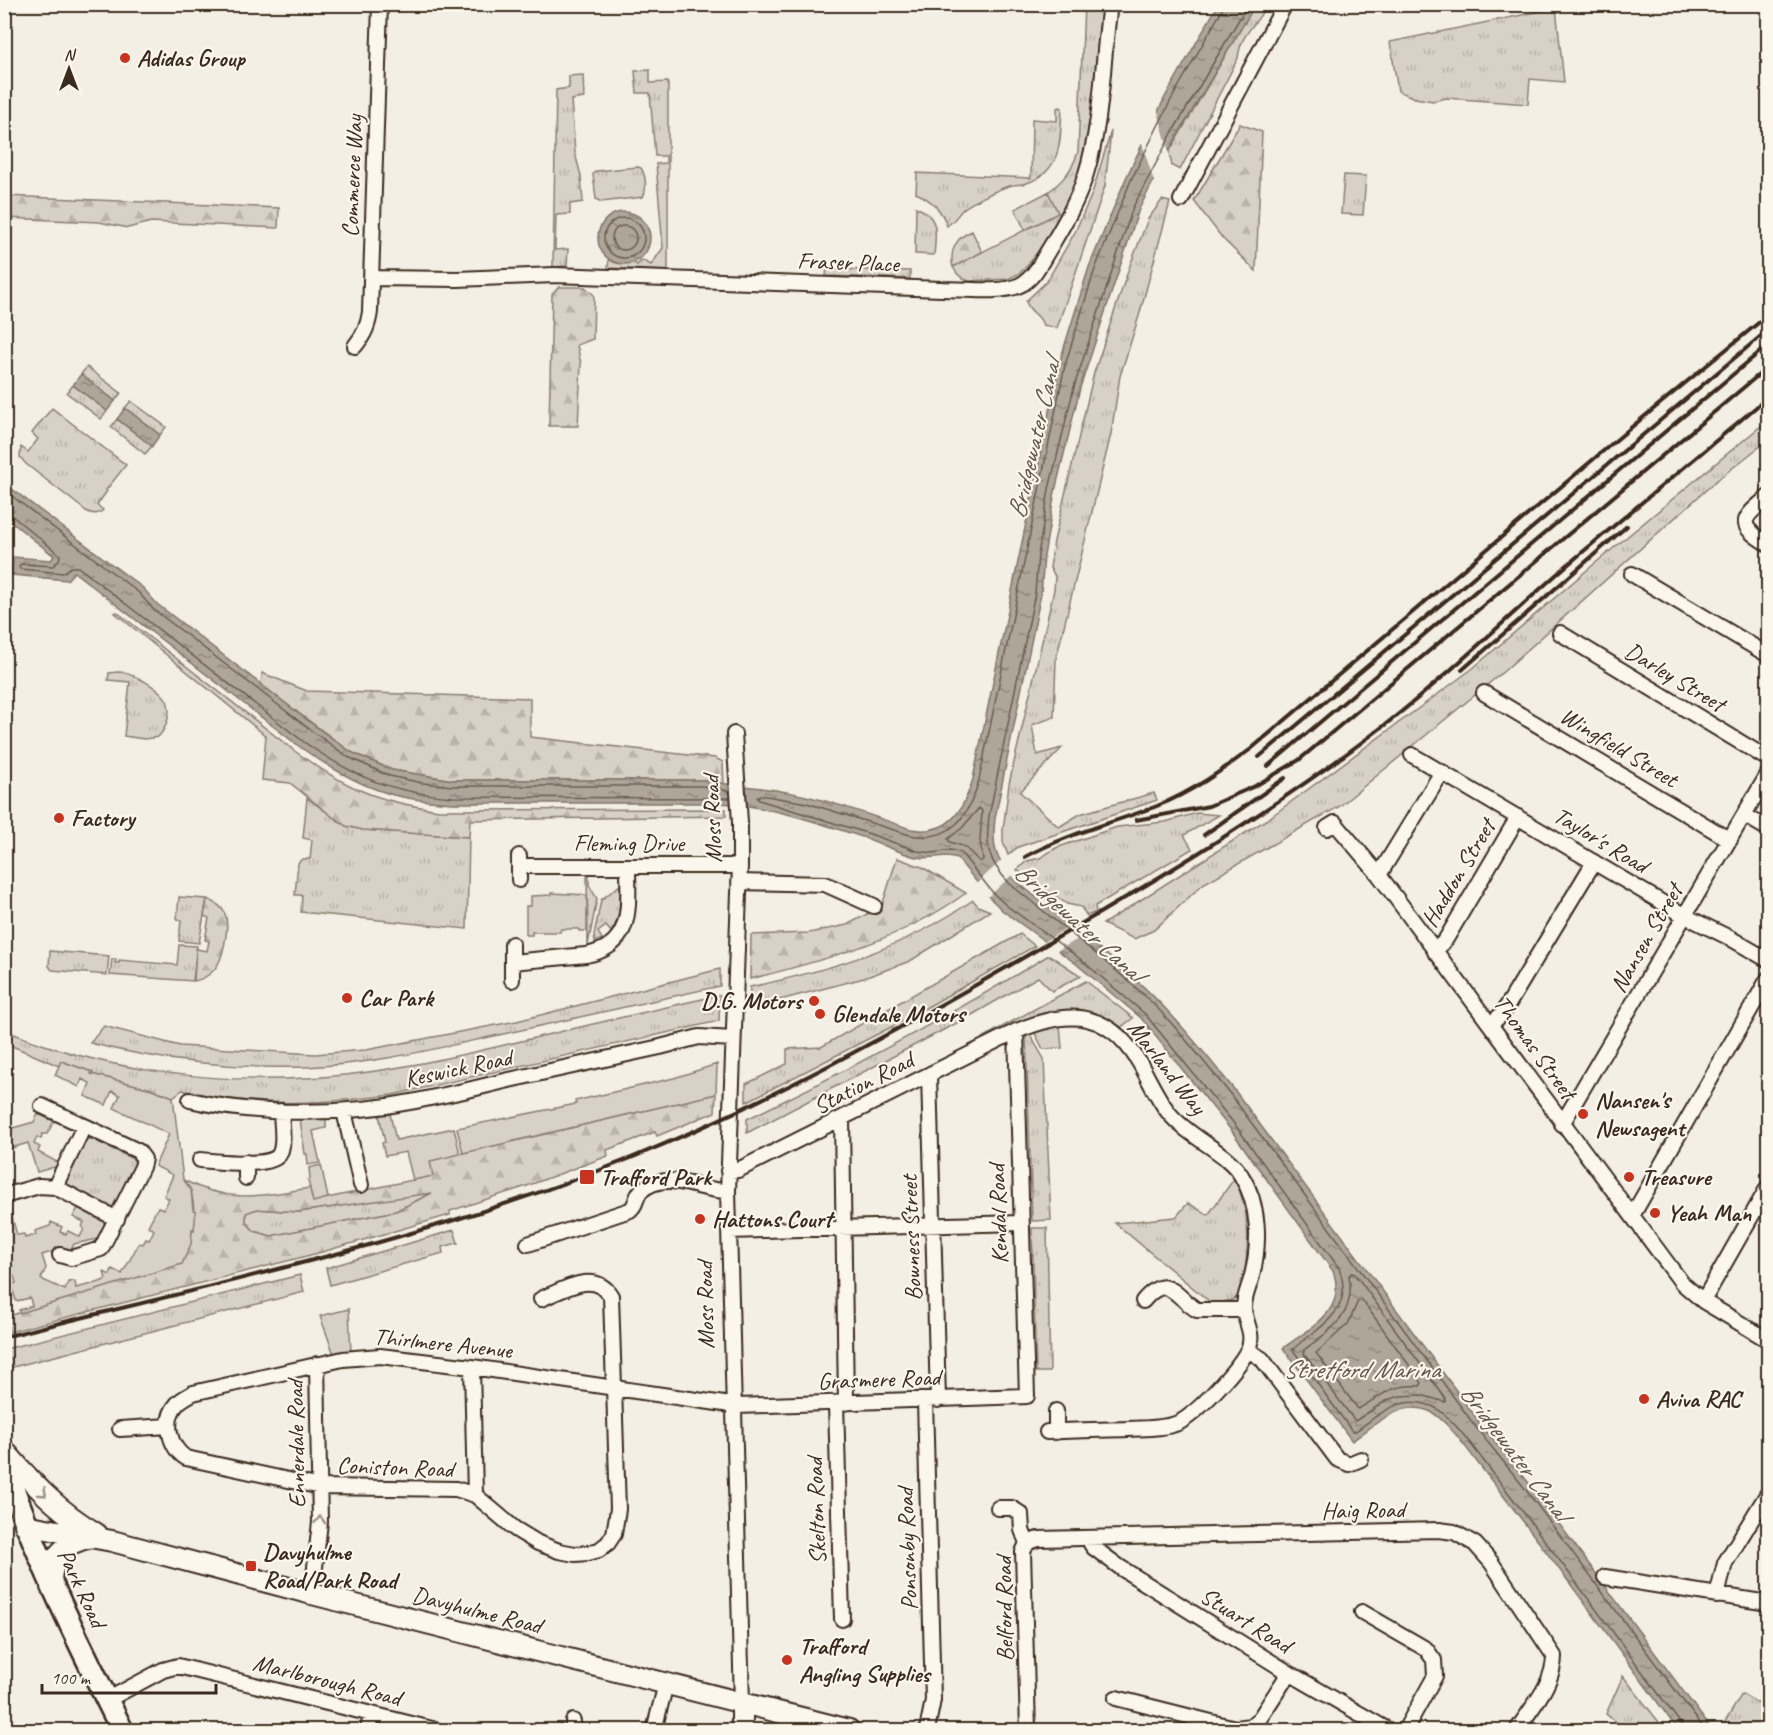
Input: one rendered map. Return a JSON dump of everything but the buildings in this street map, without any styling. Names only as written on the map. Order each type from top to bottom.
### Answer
[{"type":"main road","name":"Park Road","points":[[4,1463],[25,1525],[51,1587],[122,1731]]},
{"type":"street","name":"Commerce Way","points":[[355,346],[368,324],[372,278],[380,4]]},
{"type":"street","name":"Fraser Place","points":[[372,278],[458,279],[554,275],[942,288],[1018,286],[1029,279],[1042,260],[1069,215],[1085,178],[1096,131],[1110,4]]},
{"type":"street","points":[[1181,200],[1285,4]]},
{"type":"street","points":[[1768,497],[1748,514],[1746,523],[1753,535],[1768,544]]},
{"type":"street","points":[[1632,574],[1768,655]]},
{"type":"street","name":"Darley Street","points":[[1560,633],[1768,759]]},
{"type":"street","name":"Wingfield Street","points":[[1484,693],[1730,840]]},
{"type":"street","name":"Moss Road","points":[[734,734],[740,822],[740,866],[728,1191],[742,1731]]},
{"type":"street","name":"Taylor's Road","points":[[1412,755],[1685,916],[1768,960]]},
{"type":"street","points":[[1379,875],[1442,772]]},
{"type":"street","name":"Nansen Street","points":[[1562,1124],[1768,774]]},
{"type":"street","points":[[1744,815],[1768,829]]},
{"type":"street","name":"Haddon Street","points":[[1435,952],[1446,939],[1518,817]]},
{"type":"street","name":"Thomas Street","points":[[1327,828],[1335,823],[1379,875],[1682,1283],[1703,1301],[1768,1340]]},
{"type":"street","points":[[1491,1024],[1503,1013],[1594,862]]},
{"type":"street","points":[[512,962],[594,954],[610,945],[622,932],[627,916],[628,866]]},
{"type":"street","name":"Fleming Drive","points":[[519,868],[740,866]]},
{"type":"street","points":[[739,882],[825,884],[864,906]]},
{"type":"street","points":[[512,944],[512,980]]},
{"type":"street","points":[[1632,1216],[1768,979]]},
{"type":"street","name":"Marland Way","points":[[1016,1031],[1040,1022],[1074,1016],[1085,1017],[1106,1025],[1130,1048],[1161,1101],[1175,1120],[1240,1173],[1252,1199],[1257,1228],[1255,1257],[1244,1310],[1251,1336],[1248,1350]]},
{"type":"street","name":"Station Road","points":[[728,1171],[738,1170],[1016,1031]]},
{"type":"street","name":"Kendal Road","points":[[1016,1031],[1027,1396]]},
{"type":"street","name":"Keswick Road","points":[[190,1100],[229,1107],[281,1111],[344,1111],[415,1102],[692,1038],[733,1039]]},
{"type":"street","name":"Bowness Street","points":[[929,1075],[933,1226],[932,1401]]},
{"type":"street","points":[[42,1106],[138,1151],[143,1156],[142,1167],[99,1251],[72,1258],[60,1255]]},
{"type":"street","points":[[200,1160],[269,1162],[278,1156],[281,1148],[281,1111]]},
{"type":"street","points":[[344,1111],[363,1167],[361,1185]]},
{"type":"street","name":"Skelton Road","points":[[842,1119],[842,1618]]},
{"type":"street","points":[[55,1187],[84,1126]]},
{"type":"street","points":[[246,1162],[246,1178]]},
{"type":"street","points":[[528,1244],[557,1229],[630,1210],[642,1190],[656,1183],[682,1182],[710,1190],[728,1191]]},
{"type":"street","points":[[4,1196],[39,1186],[55,1187],[117,1219]]},
{"type":"street","points":[[1703,1301],[1768,1187]]},
{"type":"street","points":[[729,1231],[1021,1223]]},
{"type":"street","name":"Coniston Road","points":[[169,1426],[172,1441],[179,1453],[186,1458],[321,1487],[456,1489],[476,1496],[515,1530],[538,1543],[575,1554],[599,1550],[614,1534],[617,1523],[611,1296],[607,1289],[598,1283],[586,1282],[541,1299]]},
{"type":"street","points":[[1143,1301],[1155,1290],[1164,1287],[1173,1290],[1197,1310],[1244,1310]]},
{"type":"street","points":[[1056,1411],[1051,1432],[1153,1427],[1177,1423],[1187,1418],[1206,1401],[1248,1350],[1262,1359],[1337,1459],[1349,1464],[1362,1459]]},
{"type":"street","name":"Thirlmere Avenue","points":[[169,1426],[176,1404],[193,1393],[352,1357],[380,1356],[472,1367],[733,1405]]},
{"type":"street","name":"Ennerdale Road","points":[[312,1594],[318,1550],[321,1487],[317,1364]]},
{"type":"street","points":[[472,1367],[476,1496]]},
{"type":"street","name":"Grasmere Road","points":[[733,1405],[932,1401],[1027,1396]]},
{"type":"street","name":"Ponsonby Road","points":[[927,1731],[933,1700],[932,1401]]},
{"type":"street","points":[[120,1429],[169,1426]]},
{"type":"street","points":[[4,1450],[38,1489],[66,1514],[112,1541]]},
{"type":"street","points":[[1717,1596],[1725,1563],[1768,1493]]},
{"type":"street","name":"Belford Road","points":[[998,1508],[1012,1508],[1021,1514],[1023,1534],[1027,1543],[1023,1552],[1028,1731]]},
{"type":"street","name":"Davyhulme Road","points":[[25,1525],[112,1541],[849,1731]]},
{"type":"street","name":"Haig Road","points":[[1027,1543],[1038,1539],[1438,1530],[1454,1532],[1475,1544],[1491,1562],[1554,1656],[1554,1666],[1546,1685],[1517,1731]]},
{"type":"street","points":[[51,1587],[53,1565],[57,1555],[66,1546],[92,1537]]},
{"type":"street","name":"Stuart Road","points":[[1091,1538],[1094,1548],[1121,1568],[1289,1673],[1388,1731]]},
{"type":"street","points":[[1605,1577],[1768,1603]]},
{"type":"street","points":[[1362,1612],[1426,1650],[1434,1660],[1435,1676],[1406,1731]]},
{"type":"street","name":"Marlborough Road","points":[[107,1700],[163,1670],[178,1666],[436,1731]]},
{"type":"street","points":[[1116,1698],[1235,1728],[1243,1728],[1258,1721],[1289,1673]]},
{"type":"street","points":[[654,1731],[666,1684]]},
{"type":"street","points":[[368,1731],[370,1715]]},
{"type":"green space","points":[[1084,5],[1105,5],[1090,132],[1079,176],[1063,215],[1029,264],[1020,273],[1008,279],[966,280],[953,267],[1058,213],[1048,192],[1066,175],[1078,152]]},
{"type":"green space","points":[[1253,8],[1264,9],[1242,42],[1238,58],[1180,170],[1172,166],[1169,152]]},
{"type":"green space","points":[[1556,8],[1564,82],[1530,79],[1528,104],[1446,98],[1433,101],[1415,98],[1398,91],[1390,42]]},
{"type":"green space","points":[[650,70],[650,83],[668,82],[668,271],[608,268],[609,259],[614,262],[634,262],[637,265],[642,260],[651,265],[663,248],[656,164],[666,163],[666,156],[655,156],[650,93],[637,93],[635,71]]},
{"type":"green space","points":[[583,75],[584,98],[571,100],[575,153],[581,176],[583,202],[570,204],[570,214],[556,215],[555,250],[568,249],[567,266],[553,267],[556,90],[569,88],[569,76]]},
{"type":"green space","points":[[1057,108],[1062,108],[1061,131],[1057,153],[1047,171],[1039,178],[1025,184],[1005,187],[978,200],[963,209],[947,226],[936,206],[916,193],[917,173],[1031,178],[1032,119],[1057,121]]},
{"type":"green space","points":[[1240,124],[1262,132],[1256,271],[1223,239],[1194,201]]},
{"type":"green space","points":[[1111,131],[1105,186],[1057,328],[1043,325],[1026,301],[1047,281],[1075,232],[1092,194]]},
{"type":"green space","points":[[638,167],[643,171],[645,178],[643,197],[601,202],[596,199],[593,174],[596,171]]},
{"type":"green space","points":[[1344,175],[1366,176],[1363,215],[1341,214]]},
{"type":"green space","points":[[1048,192],[1058,213],[1025,230],[1015,209]]},
{"type":"green space","points":[[5,196],[279,208],[278,228],[151,222],[128,228],[99,222],[5,218]]},
{"type":"green space","points":[[1162,200],[1170,202],[1120,376],[1111,434],[1056,659],[1054,717],[1032,725],[1037,755],[1062,748],[1020,792],[1059,827],[1080,814],[1154,793],[1157,800],[1018,847],[1008,855],[1003,842],[1003,830],[1009,784],[1054,590],[1055,576],[1050,568],[1054,541],[1094,373],[1148,219]]},
{"type":"green space","points":[[916,207],[929,216],[935,226],[934,255],[915,254]]},
{"type":"green space","points":[[972,231],[982,252],[953,267],[952,255],[955,245]]},
{"type":"green space","points":[[827,269],[910,271],[910,279],[826,276]]},
{"type":"green space","points":[[559,287],[585,287],[594,295],[593,339],[577,345],[581,364],[578,426],[549,426],[552,294]]},
{"type":"green space","points":[[87,367],[121,393],[115,401],[81,374]]},
{"type":"green space","points":[[73,385],[107,411],[101,419],[67,393]]},
{"type":"green space","points":[[131,401],[166,427],[160,435],[125,408]]},
{"type":"green space","points":[[52,408],[126,465],[97,505],[103,510],[99,513],[93,514],[86,511],[20,457],[21,447],[28,452],[38,439],[32,433]]},
{"type":"green space","points":[[117,419],[152,446],[145,454],[111,427]]},
{"type":"green space","points":[[1768,420],[1768,440],[1716,481],[1504,671],[1340,806],[1203,884],[1154,930],[1134,939],[1103,924],[1269,818],[1472,669]]},
{"type":"green space","points":[[117,612],[296,752],[347,784],[380,798],[439,810],[726,809],[726,816],[470,820],[469,837],[363,830],[346,826],[290,783],[262,780],[266,736],[115,613]]},
{"type":"green space","points":[[118,672],[145,682],[164,696],[169,711],[163,730],[158,737],[144,739],[124,736],[130,682],[108,680],[109,673]]},
{"type":"green space","points":[[262,673],[307,691],[530,698],[530,737],[715,758],[723,762],[724,785],[703,780],[453,780],[392,770],[351,752],[261,685]]},
{"type":"green space","points":[[307,798],[346,826],[363,830],[469,837],[467,929],[301,912],[302,895],[295,895],[298,863],[302,859],[310,859],[312,840],[303,838]]},
{"type":"green space","points":[[1197,813],[1219,815],[1184,835],[1192,849],[1095,906],[1096,912],[1087,916],[1081,907],[1067,904],[1017,870],[1027,861],[1040,858],[1056,848],[1117,827],[1165,822]]},
{"type":"green space","points":[[897,858],[922,867],[966,893],[916,923],[863,946],[750,979],[751,935],[809,933],[847,925],[882,906]]},
{"type":"green space","points":[[587,875],[589,875],[589,885],[597,899],[588,945]]},
{"type":"green space","points":[[620,885],[617,921],[611,932],[606,926],[598,932],[602,939],[595,942],[594,935],[601,900]]},
{"type":"green space","points":[[551,893],[587,895],[587,931],[561,929],[560,932],[532,932],[532,935],[526,935],[526,906],[531,906],[531,896],[551,895]]},
{"type":"green space","points":[[179,897],[207,899],[199,943],[179,941],[181,920],[177,919]]},
{"type":"green space","points":[[207,899],[218,905],[225,914],[227,927],[225,943],[214,970],[194,981],[196,949],[207,951],[209,941],[205,940],[209,918],[204,916]]},
{"type":"green space","points":[[973,900],[978,906],[990,911],[910,961],[864,978],[749,1008],[750,987],[838,965],[866,955],[921,931]]},
{"type":"green space","points":[[1020,934],[1035,946],[899,1023],[746,1102],[746,1084],[787,1064],[787,1049],[821,1047]]},
{"type":"green space","points":[[179,945],[197,946],[193,981],[110,975],[112,959],[116,959],[115,963],[119,963],[119,960],[177,965]]},
{"type":"green space","points":[[50,951],[109,956],[107,975],[52,970],[49,966]]},
{"type":"green space","points":[[1049,955],[1081,976],[1052,991],[1038,977],[970,1016],[747,1133],[747,1119],[900,1041]]},
{"type":"green space","points":[[720,969],[720,986],[441,1048],[396,1057],[328,1066],[225,1065],[143,1055],[90,1043],[104,1026],[180,1046],[315,1054],[366,1050],[517,1021]]},
{"type":"green space","points":[[1086,981],[1133,1018],[1120,1028],[1110,1021],[1076,1011],[982,1041],[982,1038]]},
{"type":"green space","points":[[720,995],[719,1021],[392,1095],[339,1101],[261,1102],[235,1100],[182,1090],[173,1097],[152,1089],[91,1074],[92,1072],[61,1061],[59,1066],[5,1043],[4,1030],[77,1055],[152,1071],[230,1079],[307,1078],[364,1073],[421,1063]]},
{"type":"green space","points":[[1060,1025],[1062,1048],[1043,1049],[1034,1031]]},
{"type":"green space","points":[[1029,1033],[1044,1059],[1051,1220],[1032,1221],[1026,1034]]},
{"type":"green space","points":[[61,1061],[92,1072],[91,1074],[152,1089],[173,1097],[183,1179],[191,1190],[193,1210],[196,1211],[194,1230],[192,1229],[191,1244],[182,1264],[20,1313],[19,1310],[32,1306],[30,1298],[16,1301],[12,1286],[8,1286],[16,1283],[14,1276],[6,1278],[5,1273],[4,1212],[10,1210],[17,1235],[24,1234],[25,1238],[36,1235],[35,1231],[50,1226],[51,1222],[62,1227],[60,1232],[66,1234],[68,1231],[80,1237],[84,1229],[82,1227],[84,1222],[73,1217],[78,1208],[104,1222],[105,1225],[98,1239],[74,1244],[69,1255],[58,1250],[42,1255],[46,1268],[41,1279],[65,1290],[68,1282],[75,1281],[76,1288],[106,1279],[104,1272],[110,1275],[112,1269],[122,1274],[139,1243],[143,1244],[146,1239],[149,1240],[154,1230],[148,1226],[158,1207],[164,1209],[169,1199],[164,1196],[173,1175],[155,1166],[169,1134],[114,1108],[120,1095],[112,1091],[106,1105],[85,1096],[90,1083],[82,1079],[79,1087],[55,1075]]},
{"type":"green space","points":[[717,1064],[716,1094],[463,1153],[457,1128],[576,1104],[575,1101],[674,1078]]},
{"type":"green space","points":[[716,1094],[715,1112],[657,1136],[655,1132],[607,1150],[608,1156],[450,1211],[450,1215],[322,1252],[5,1333],[5,1317],[182,1264],[192,1233],[194,1209],[189,1188],[183,1180],[200,1188],[245,1196],[310,1188],[313,1201],[432,1176],[429,1161]],"holes":[[[432,1193],[396,1211],[271,1236],[254,1231],[246,1222],[246,1213],[257,1209],[298,1212]]]},
{"type":"green space","points":[[38,1114],[54,1121],[47,1134],[42,1134],[41,1139],[37,1137],[34,1144],[40,1147],[38,1152],[59,1163],[58,1166],[37,1172],[28,1143],[5,1150],[5,1130],[34,1122]]},
{"type":"green space","points":[[390,1114],[396,1140],[454,1128],[460,1154],[430,1161],[433,1176],[413,1180],[406,1152],[385,1156],[382,1143],[385,1142],[379,1115]]},
{"type":"green space","points":[[300,1119],[326,1119],[326,1128],[313,1131],[320,1163],[308,1165]]},
{"type":"green space","points":[[86,1139],[92,1139],[138,1163],[115,1209],[112,1210],[64,1185],[65,1178]]},
{"type":"green space","points":[[321,1165],[328,1198],[313,1202],[308,1180],[310,1179],[309,1168]]},
{"type":"green space","points":[[1234,1179],[1246,1214],[1248,1238],[1240,1292],[1232,1300],[1210,1302],[1115,1223],[1176,1217],[1188,1203],[1208,1215]]},
{"type":"green space","points":[[434,1192],[396,1211],[271,1236],[254,1231],[246,1222],[246,1212],[257,1209],[299,1212]]},
{"type":"green space","points":[[1032,1228],[1047,1228],[1050,1372],[1036,1372]]},
{"type":"green space","points":[[454,1230],[458,1243],[442,1247],[443,1253],[330,1285],[326,1268]]},
{"type":"green space","points":[[300,1275],[304,1292],[5,1369],[5,1349]]},
{"type":"green space","points":[[349,1309],[351,1353],[335,1357],[320,1316]]},
{"type":"green space","points":[[1623,1676],[1662,1726],[1659,1730],[1625,1730],[1606,1714]]},
{"type":"green space","points":[[1742,1694],[1768,1709],[1768,1730],[1720,1730]]},
{"type":"water","name":"Stretford Marina","points":[[1218,5],[1255,5],[1177,136],[1139,209],[1080,388],[1055,491],[1044,556],[1041,594],[995,818],[994,844],[998,858],[1014,879],[1148,991],[1192,1038],[1233,1088],[1483,1427],[1528,1482],[1712,1730],[1678,1730],[1512,1506],[1460,1440],[1436,1415],[1418,1408],[1398,1411],[1352,1441],[1283,1348],[1315,1325],[1331,1308],[1336,1285],[1333,1271],[1231,1130],[1141,1018],[1075,963],[1003,911],[957,858],[916,857],[814,821],[777,811],[739,805],[720,803],[453,803],[412,799],[387,793],[342,774],[300,747],[74,572],[67,580],[12,575],[13,557],[51,560],[54,556],[5,517],[4,483],[143,588],[157,604],[315,726],[351,752],[392,770],[453,780],[703,780],[771,789],[814,798],[911,829],[935,829],[945,825],[959,811],[973,779],[1059,364],[1089,267],[1126,178],[1165,97]]},
{"type":"water","points":[[624,212],[634,214],[642,220],[648,228],[650,238],[648,248],[642,256],[634,262],[624,264],[614,262],[606,256],[600,248],[598,238],[600,228],[606,220],[614,214]]},
{"type":"water","points":[[81,374],[115,401],[107,411],[73,385]]},
{"type":"water","points":[[125,408],[160,435],[152,446],[117,419]]},
{"type":"pier","points":[[1157,108],[1170,156],[1155,185],[1141,140]]},
{"type":"pier","points":[[1002,860],[1013,874],[986,899],[975,885]]},
{"type":"pier","points":[[1074,924],[1087,934],[1055,952],[1042,943]]},
{"type":"railway","points":[[1025,857],[1073,835],[1170,800],[1206,780],[1251,749],[1628,430],[1768,315]]},
{"type":"railway","points":[[1259,757],[1768,330]]},
{"type":"railway","points":[[1268,766],[1768,345]]},
{"type":"railway","points":[[1136,820],[1209,806],[1255,786],[1299,760],[1768,367]]},
{"type":"railway","points":[[4,1337],[321,1258],[478,1213],[555,1187],[681,1137],[781,1090],[878,1040],[1156,879],[1331,765],[1422,694],[1565,567],[1768,397]]},
{"type":"railway","points":[[1462,670],[1627,526]]},
{"type":"railway","points":[[1204,835],[1285,778]]},
{"type":"place","name":"Adidas Group","points":[[125,58]]},
{"type":"place","name":"Factory","points":[[59,818]]},
{"type":"place","name":"Car Park","points":[[347,998]]},
{"type":"place","name":"D.G. Motors","points":[[814,1001]]},
{"type":"place","name":"Glendale Motors","points":[[820,1014]]},
{"type":"place","name":"Nansen's Newsagent","points":[[1583,1114]]},
{"type":"place","name":"Trafford Park","points":[[587,1177]]},
{"type":"place","name":"Treasure","points":[[1629,1177]]},
{"type":"place","name":"Yeah Man","points":[[1655,1213]]},
{"type":"place","name":"Hattons Court","points":[[700,1219]]},
{"type":"place","name":"Aviva RAC","points":[[1644,1399]]},
{"type":"place","name":"Davyhulme Road/Park Road","points":[[251,1566]]},
{"type":"place","name":"Trafford Angling Supplies","points":[[787,1660]]},
{"type":"water label","name":"Bridgewater Canal","points":[[1034,439]]},
{"type":"water label","name":"Bridgewater Canal","points":[[1079,922]]},
{"type":"water label","name":"Bridgewater Canal","points":[[1515,1452]]}]
